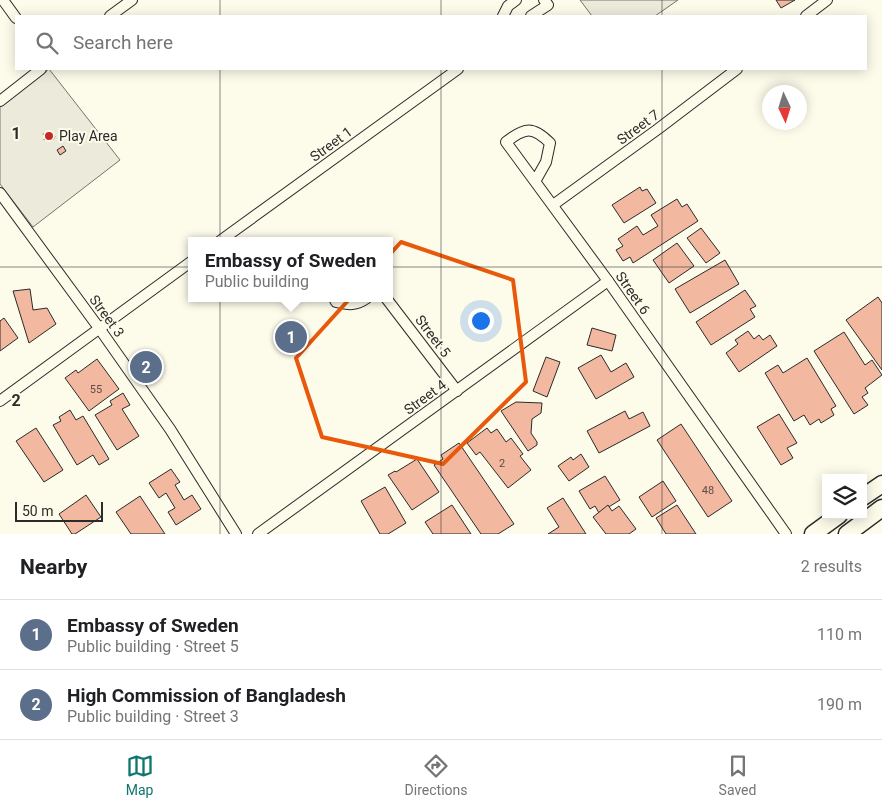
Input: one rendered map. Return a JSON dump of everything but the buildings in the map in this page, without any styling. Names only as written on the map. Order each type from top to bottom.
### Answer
[{"type":"main road","points":[[867,494],[882,484]]},
{"type":"main road","points":[[847,534],[882,508]]},
{"type":"main road","points":[[813,534],[834,519]]},
{"type":"street","points":[[3,0],[15,17]]},
{"type":"street","points":[[111,15],[132,0]]},
{"type":"street","points":[[503,15],[508,6],[516,0]]},
{"type":"street","points":[[532,15],[548,4],[544,0]]},
{"type":"street","points":[[807,15],[827,0]]},
{"type":"street","points":[[0,101],[40,70]]},
{"type":"street","name":"Street 1","points":[[226,237],[457,70]]},
{"type":"street","name":"Street 7","points":[[553,204],[658,129],[736,70]]},
{"type":"street","name":"Street 6","points":[[537,178],[546,162],[550,144],[539,133],[528,130],[506,142],[553,204],[786,534]]},
{"type":"street","name":"Street 3","points":[[0,193],[170,429],[236,534]]},
{"type":"street","points":[[0,401],[188,264]]},
{"type":"street","name":"Street 4","points":[[258,534],[608,281]]},
{"type":"street","points":[[336,302],[348,305],[360,302]]},
{"type":"street","name":"Street 5","points":[[389,302],[457,391]]},
{"type":"highlighted area","points":[[401,242],[513,280],[526,382],[443,464],[322,437],[296,358]]},
{"type":"shaded area","points":[[580,0],[678,0],[656,15],[591,15]]},
{"type":"shaded area","points":[[50,70],[120,160],[33,227],[0,184],[0,106]]},
{"type":"place","name":"Play Area","points":[[49,136]]},
{"type":"place","name":"Embassy of Sweden","points":[[291,337]]},
{"type":"place","name":"High Commission of Bangladesh","points":[[146,367]]}]
